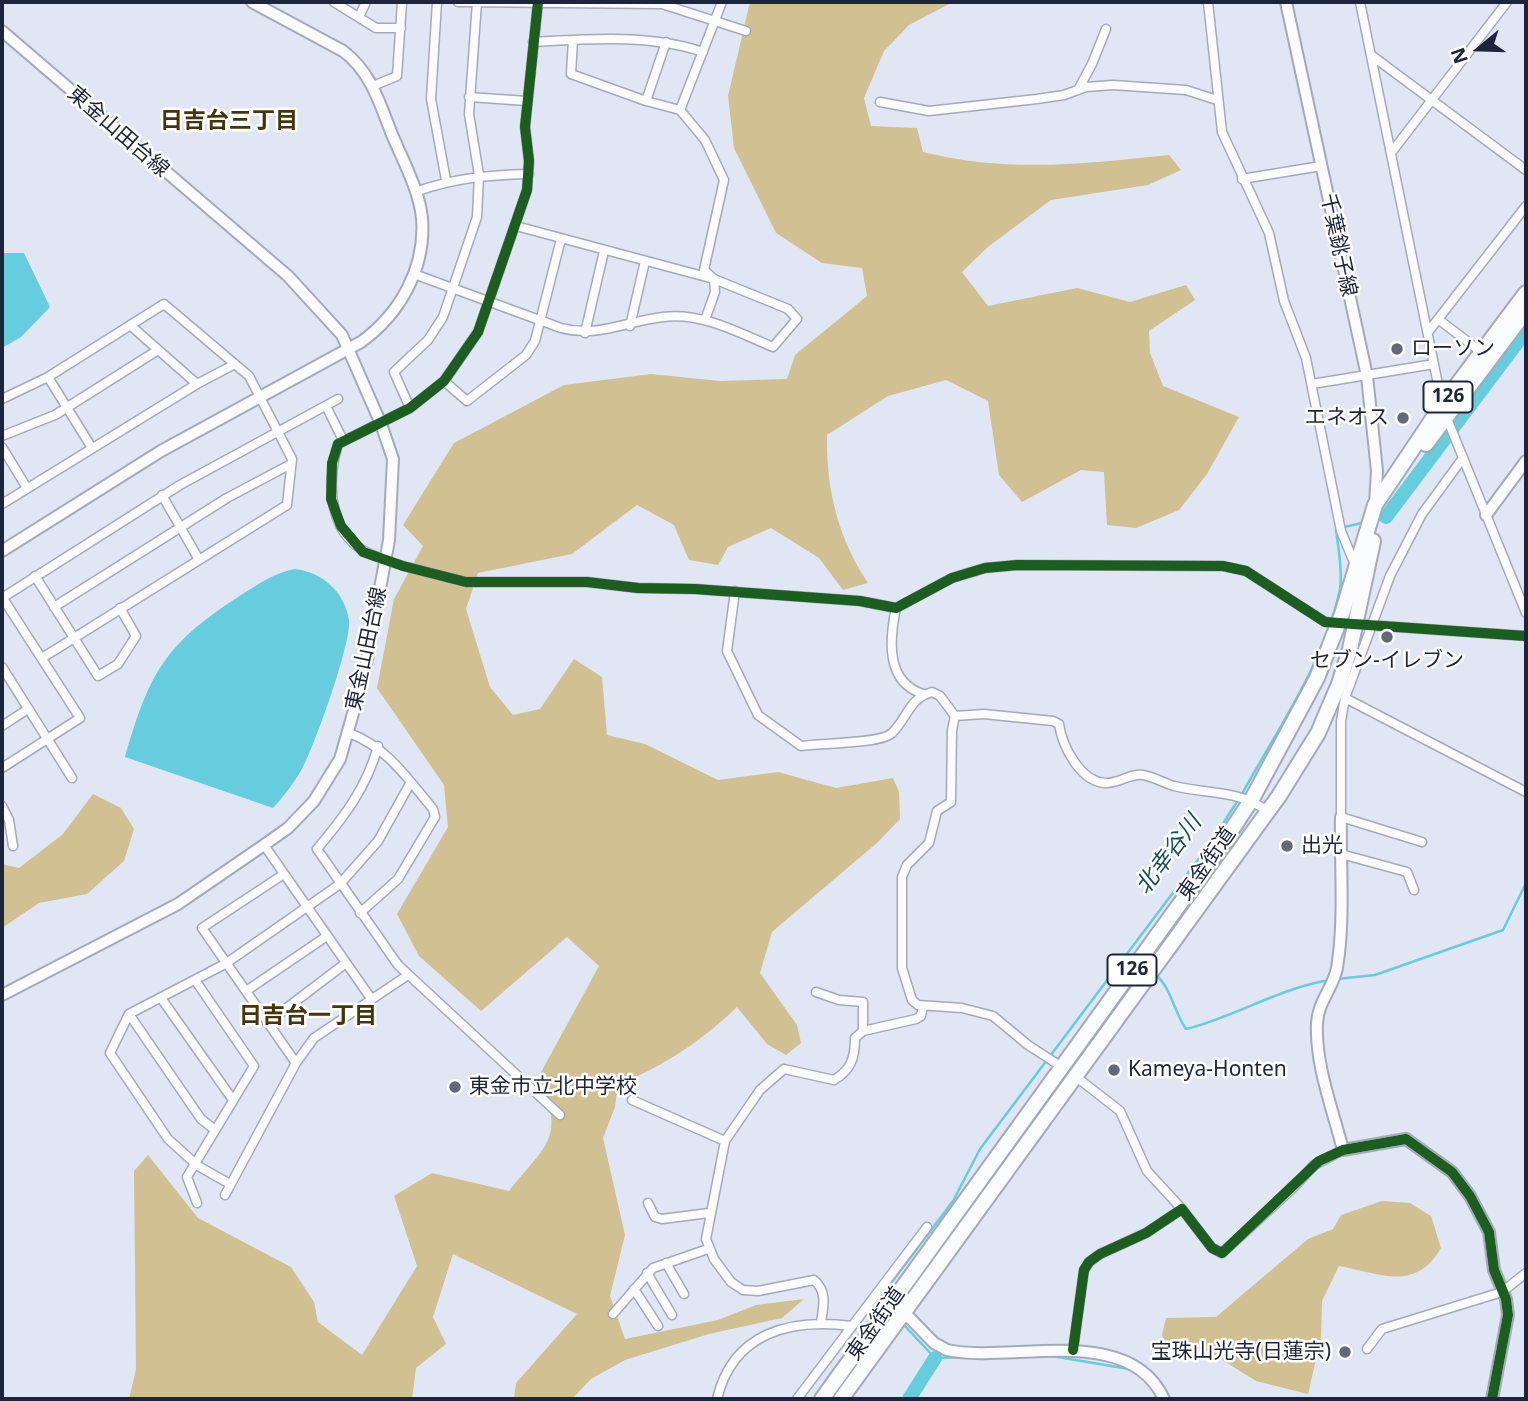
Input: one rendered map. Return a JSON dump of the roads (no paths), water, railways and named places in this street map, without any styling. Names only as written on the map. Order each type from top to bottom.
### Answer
[{"type":"highway","name":"東金街道","points":[[841,1399],[1068,1072],[1252,799],[1317,678],[1339,624],[1374,505],[1444,411],[1526,293]]},
{"type":"highway","name":"東金街道","points":[[1444,411],[1526,311]]},
{"type":"highway","name":"東金街道","points":[[822,1399],[891,1302],[1267,811],[1307,752],[1345,668],[1377,522],[1398,475]]},
{"type":"street","points":[[3,548],[161,451],[349,348],[386,323],[401,302],[414,274],[422,236],[422,218],[415,192],[373,86],[354,59],[343,51],[255,2]]},
{"type":"street","points":[[334,2],[376,28],[401,29]]},
{"type":"street","points":[[359,17],[366,2]]},
{"type":"street","points":[[373,86],[397,76],[402,2]]},
{"type":"street","points":[[437,2],[431,99],[446,180]]},
{"type":"street","points":[[457,2],[662,3],[746,31]]},
{"type":"street","points":[[410,408],[394,372],[428,340],[443,317],[477,217],[479,175],[468,114],[477,2]]},
{"type":"street","points":[[375,556],[354,545],[341,526],[331,499],[332,463],[338,443],[382,424],[410,408],[444,381],[478,331],[516,226],[529,174],[525,127],[538,2]]},
{"type":"street","points":[[680,110],[722,2]]},
{"type":"street","points":[[1208,2],[1222,132],[1269,233],[1276,273],[1306,358],[1343,539],[1356,568]]},
{"type":"street","name":"千葉銚子線","points":[[1286,2],[1367,376],[1376,458],[1374,505]]},
{"type":"street","points":[[1360,2],[1444,411],[1526,613]]},
{"type":"street","points":[[1391,153],[1507,2]]},
{"type":"street","points":[[1078,90],[1106,29]]},
{"type":"street","name":"東金山田台線","points":[[2,31],[288,276],[325,314],[349,348],[382,424],[393,459],[388,540],[364,675],[348,733],[333,773],[314,801],[288,828],[178,904],[2,995]]},
{"type":"street","points":[[573,40],[571,74],[646,102],[680,110],[705,140],[724,180],[704,270],[714,279],[715,292],[705,320]]},
{"type":"street","points":[[533,42],[666,42],[703,52]]},
{"type":"street","points":[[646,102],[666,42]]},
{"type":"street","points":[[1371,55],[1433,98],[1526,170]]},
{"type":"street","points":[[880,102],[929,111],[1037,99],[1113,85],[1185,90],[1217,100]]},
{"type":"street","points":[[469,97],[527,101]]},
{"type":"street","points":[[1242,179],[1321,166]]},
{"type":"street","points":[[415,192],[446,180],[479,175],[529,174]]},
{"type":"street","points":[[1428,332],[1526,206]]},
{"type":"street","points":[[414,274],[488,302],[585,333],[630,326],[662,317],[705,320],[773,347],[797,319],[788,309],[714,279],[516,226]]},
{"type":"street","points":[[444,381],[467,401],[526,355],[542,320],[561,239]]},
{"type":"street","points":[[585,333],[604,251]]},
{"type":"street","points":[[630,326],[645,261]]},
{"type":"street","points":[[2,399],[48,377],[164,304],[249,376],[278,430],[291,464],[287,505],[198,558],[42,658]]},
{"type":"street","points":[[1438,319],[1476,348]]},
{"type":"street","points":[[130,325],[197,384]]},
{"type":"street","points":[[2,436],[67,408],[158,350]]},
{"type":"street","points":[[2,504],[197,384],[235,364]]},
{"type":"street","points":[[1312,384],[1434,364]]},
{"type":"street","points":[[48,377],[92,448]]},
{"type":"street","points":[[2,768],[80,718],[2,597],[162,495],[338,399]]},
{"type":"street","points":[[326,406],[343,440]]},
{"type":"street","points":[[2,447],[5,460],[27,488]]},
{"type":"street","points":[[1376,458],[1398,475]]},
{"type":"street","points":[[1343,1150],[1319,1054],[1317,1033],[1320,1004],[1336,971],[1340,932],[1341,721],[1345,698],[1379,599],[1418,522],[1463,458]]},
{"type":"street","points":[[1486,514],[1526,461]]},
{"type":"street","points":[[54,607],[180,527],[291,464]]},
{"type":"street","points":[[162,495],[198,558]]},
{"type":"street","points":[[403,566],[466,582],[587,582],[638,588],[735,591],[860,601],[896,608],[952,578],[985,568],[1017,565],[1223,566],[1246,571],[1315,618],[1339,624],[1526,636]]},
{"type":"street","points":[[35,576],[98,676],[118,664],[136,636],[120,608]]},
{"type":"street","points":[[735,591],[727,651],[758,715],[801,746],[878,740],[891,734],[909,705],[923,694],[936,692],[956,716]]},
{"type":"street","points":[[896,608],[890,651],[892,661],[906,687],[923,694]]},
{"type":"street","points":[[2,667],[6,681],[28,709],[72,778]]},
{"type":"street","points":[[1345,698],[1526,792]]},
{"type":"street","points":[[2,726],[28,709]]},
{"type":"street","points":[[956,716],[984,714],[1053,721],[1059,724],[1063,747],[1070,758],[1083,771],[1105,783],[1140,774],[1195,790],[1252,799],[1267,811]]},
{"type":"street","points":[[956,716],[952,730],[951,802],[937,811],[929,843],[907,865],[902,877],[902,968],[912,1000],[923,1006],[962,1008],[993,1016],[1028,1045],[1120,1111],[1147,1171],[1182,1209],[1212,1248],[1222,1253],[1293,1188],[1314,1165],[1343,1150],[1406,1139],[1452,1171],[1470,1196],[1489,1231],[1492,1261],[1508,1315],[1492,1399]]},
{"type":"street","points":[[1325,716],[1341,721]]},
{"type":"street","points":[[348,733],[378,746],[433,808],[433,825],[398,879],[360,913]]},
{"type":"street","points":[[378,746],[371,771],[347,814],[317,849],[360,913],[408,975],[560,1115]]},
{"type":"street","points":[[230,1184],[196,1164],[168,1139],[110,1053],[129,1014],[225,964],[340,884],[378,841],[411,782]]},
{"type":"street","points":[[2,809],[13,846]]},
{"type":"street","points":[[1341,817],[1422,842]]},
{"type":"street","points":[[264,845],[370,997]]},
{"type":"street","points":[[1340,854],[1408,872],[1414,890]]},
{"type":"street","points":[[284,874],[202,928],[296,1063]]},
{"type":"street","points":[[246,991],[327,936]]},
{"type":"street","points":[[267,1023],[346,962]]},
{"type":"street","points":[[225,1195],[296,1063],[314,1038],[370,997],[408,975]]},
{"type":"street","points":[[195,980],[254,1066],[187,1177],[197,1203]]},
{"type":"street","points":[[816,992],[839,1000],[863,1002],[863,1031]]},
{"type":"street","points":[[161,998],[233,1100]]},
{"type":"street","points":[[821,1323],[825,1297],[822,1287],[814,1280],[758,1291],[743,1290],[732,1282],[708,1249],[709,1213],[725,1141],[760,1090],[784,1069],[823,1080],[834,1080],[846,1073],[855,1051],[855,1038],[863,1031],[916,1019],[923,1006]]},
{"type":"street","points":[[129,1014],[201,1119],[215,1130]]},
{"type":"street","points":[[632,1100],[725,1141]]},
{"type":"street","points":[[648,1203],[655,1217],[662,1219],[709,1213]]},
{"type":"street","points":[[1073,1350],[1084,1270],[1089,1262],[1100,1254],[1146,1233],[1182,1209]]},
{"type":"street","points":[[797,1399],[927,1227]]},
{"type":"street","points":[[612,1314],[647,1273],[666,1263],[708,1249]]},
{"type":"street","points":[[666,1263],[684,1294]]},
{"type":"street","points":[[647,1273],[672,1315]]},
{"type":"street","points":[[1367,1349],[1382,1329],[1502,1292],[1526,1273]]},
{"type":"street","points":[[634,1289],[658,1326]]},
{"type":"street","points":[[891,1302],[904,1311],[934,1343],[947,1350],[1073,1350],[1135,1366],[1152,1377],[1164,1399]]},
{"type":"street","points":[[717,1399],[724,1373],[746,1348],[773,1331],[791,1325],[821,1323],[852,1326]]},
{"type":"water","points":[[2,253],[24,253],[50,307],[21,337],[2,348]]},
{"type":"water","points":[[295,569],[314,574],[337,592],[347,610],[348,632],[331,694],[308,757],[296,779],[273,808],[125,757],[142,704],[163,664],[176,647],[213,614],[238,597],[272,576]]},
{"type":"waterway","name":"北幸谷川","points":[[1386,517],[1526,331]]},
{"type":"waterway","name":"北幸谷川","points":[[1376,520],[1386,517]]},
{"type":"waterway","name":"北幸谷川","points":[[1242,794],[1312,669],[1333,616],[1341,582],[1336,529],[1366,522]]},
{"type":"waterway","name":"北幸谷川","points":[[881,1307],[876,1303],[953,1201],[980,1149],[1212,841],[1238,800]]},
{"type":"waterway","points":[[1337,979],[1375,975],[1503,930],[1526,883]]},
{"type":"waterway","points":[[1155,974],[1169,993],[1186,1029],[1293,989],[1330,980]]},
{"type":"waterway","name":"北幸谷川","points":[[903,1324],[935,1358],[965,1357]]},
{"type":"waterway","points":[[1052,1356],[1129,1369]]},
{"type":"waterway","name":"北幸谷川","points":[[909,1399],[935,1358]]},
{"type":"tunnel","points":[[381,558],[403,566]]},
{"type":"place","name":"ローソン","points":[[1397,349]]},
{"type":"place","name":"エネオス","points":[[1403,418]]},
{"type":"place","name":"セブン-イレブン","points":[[1387,637]]},
{"type":"place","name":"出光","points":[[1287,846]]},
{"type":"place","name":"Kameya-Honten","points":[[1114,1070]]},
{"type":"place","name":"東金市立北中学校","points":[[455,1087]]},
{"type":"place","name":"宝珠山光寺(日蓮宗)","points":[[1345,1352]]},
{"type":"district","name":"日吉台三丁目","points":[[229,121]]},
{"type":"district","name":"日吉台一丁目","points":[[308,1016]]}]
